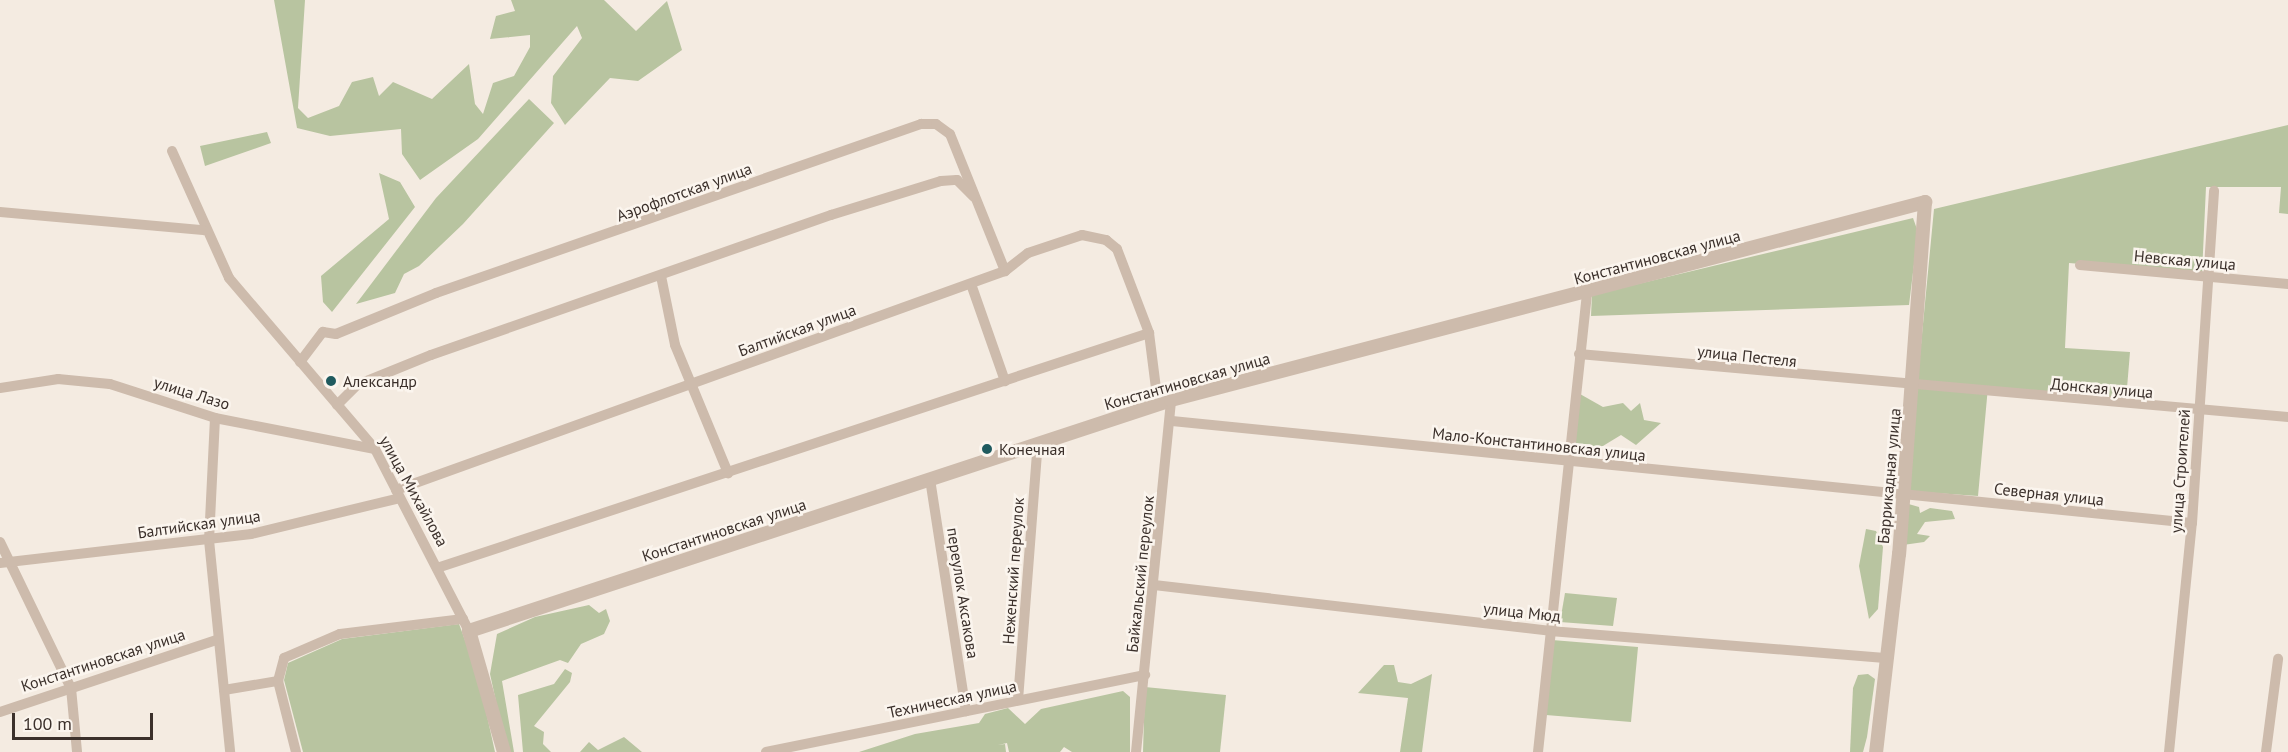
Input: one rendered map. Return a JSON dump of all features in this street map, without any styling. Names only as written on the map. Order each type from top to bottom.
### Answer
[{"type":"street","name":"Аэрофлотская улица","points":[[300,362],[323,332],[336,334],[436,293],[921,124],[936,124],[950,134],[1005,272]]},
{"type":"street","name":"улица Михайлова","points":[[172,151],[203,230],[229,278],[375,449],[466,625],[504,752]]},
{"type":"street","points":[[337,405],[357,386],[431,355],[941,181],[957,180],[978,202]]},
{"type":"street","name":"улица Строителей","points":[[2169,752],[2192,523],[2214,191]]},
{"type":"street","name":"Константиновская улица","points":[[278,681],[284,658],[340,634],[466,625],[930,479],[1164,402],[1587,293],[1926,202]]},
{"type":"street","name":"Баррикадная улица","points":[[1876,752],[1888,658],[1913,387],[1926,202]]},
{"type":"street","points":[[0,212],[203,230]]},
{"type":"street","name":"Балтийская улица","points":[[5,563],[209,540],[398,494],[689,385],[1005,272],[1054,242],[1082,235],[1106,240],[1117,249],[1149,333],[1164,402]]},
{"type":"street","name":"Невская улица","points":[[2080,265],[2288,284]]},
{"type":"street","points":[[661,276],[689,385],[728,473]]},
{"type":"street","points":[[971,284],[1005,381]]},
{"type":"street","points":[[1538,752],[1587,293]]},
{"type":"street","points":[[437,568],[1149,333]]},
{"type":"street","name":"улица Пестеля","points":[[1579,354],[1913,387]]},
{"type":"street","name":"улица Лазо","points":[[0,388],[58,379],[110,384],[215,418],[375,449]]},
{"type":"street","name":"Донская улица","points":[[1913,387],[2198,412],[2288,417]]},
{"type":"street","name":"Байкальский переулок","points":[[1136,752],[1172,421],[1164,402]]},
{"type":"street","points":[[215,418],[209,540],[216,640],[230,752]]},
{"type":"street","name":"Мало-Константиновская улица","points":[[1172,421],[1569,463],[1903,495]]},
{"type":"street","name":"Неженский переулок","points":[[1018,700],[1038,443]]},
{"type":"street","name":"переулок Аксакова","points":[[930,479],[966,711]]},
{"type":"street","name":"Северная улица","points":[[1903,495],[2192,523]]},
{"type":"street","points":[[0,542],[5,563],[71,688],[77,752]]},
{"type":"street","name":"улица Мюд","points":[[1154,585],[1550,631],[1888,658]]},
{"type":"street","name":"Константиновская улица","points":[[0,712],[216,640]]},
{"type":"street","points":[[2266,752],[2278,659]]},
{"type":"street","name":"Техническая улица","points":[[766,752],[1145,675]]},
{"type":"street","points":[[224,690],[278,681],[296,752]]},
{"type":"green space","points":[[274,0],[305,0],[298,108],[308,118],[339,106],[352,82],[373,77],[379,96],[393,82],[432,99],[469,64],[475,104],[483,114],[493,83],[514,76],[530,47],[530,35],[490,39],[496,16],[515,11],[511,0],[604,0],[636,31],[667,1],[682,50],[638,81],[610,78],[565,125],[551,103],[553,76],[582,38],[577,26],[478,139],[420,180],[402,154],[401,129],[330,136],[297,128]]},
{"type":"green space","points":[[529,99],[554,123],[463,224],[419,266],[404,274],[395,293],[356,304],[436,198]]},
{"type":"green space","points":[[2288,125],[2288,214],[2279,213],[2281,187],[2206,187],[2202,274],[2069,263],[2065,348],[2130,352],[2126,400],[1988,387],[1978,496],[1907,491],[1934,209]]},
{"type":"green space","points":[[267,132],[271,143],[205,166],[200,146]]},
{"type":"green space","points":[[379,173],[400,182],[415,207],[332,312],[323,302],[321,276],[389,219]]},
{"type":"green space","points":[[1913,218],[1918,232],[1909,305],[1591,316],[1592,295]]},
{"type":"green space","points":[[1580,394],[1603,407],[1623,403],[1631,411],[1640,403],[1644,420],[1661,423],[1636,445],[1621,435],[1598,449],[1598,459],[1573,454]]},
{"type":"green space","points":[[1905,503],[1919,507],[1920,513],[1930,508],[1952,511],[1955,519],[1925,522],[1917,534],[1930,536],[1924,542],[1903,545]]},
{"type":"green space","points":[[1866,529],[1876,531],[1883,547],[1878,609],[1869,619],[1859,566]]},
{"type":"green space","points":[[1565,593],[1617,598],[1613,626],[1560,622]]},
{"type":"green space","points":[[589,605],[599,613],[606,609],[610,621],[604,634],[581,644],[568,663],[560,660],[502,681],[514,752],[507,752],[490,674],[497,634],[535,617]]},
{"type":"green space","points":[[459,624],[478,675],[495,752],[303,752],[284,680],[288,663],[342,639]]},
{"type":"green space","points":[[1552,640],[1638,647],[1631,722],[1546,715]]},
{"type":"green space","points":[[1384,665],[1394,665],[1398,682],[1411,684],[1432,674],[1422,752],[1400,752],[1408,698],[1358,693]]},
{"type":"green space","points":[[565,669],[572,673],[570,682],[534,726],[544,732],[543,744],[551,752],[523,752],[518,695],[554,684]]},
{"type":"green space","points":[[1868,674],[1875,679],[1867,737],[1863,752],[1850,752],[1853,688],[1858,675]]},
{"type":"green space","points":[[1145,687],[1226,695],[1220,752],[1143,752]]},
{"type":"green space","points":[[1123,691],[1130,697],[1130,752],[1072,752],[1064,747],[1060,752],[1009,752],[1007,743],[998,745],[1005,744],[1006,752],[859,752],[915,734],[979,723],[985,714],[1008,708],[1025,724],[1041,709]]},
{"type":"green space","points":[[624,737],[642,752],[580,752],[589,742],[598,750]]},
{"type":"place","name":"Александр","points":[[331,381]]},
{"type":"place","name":"Конечная","points":[[987,449]]}]
